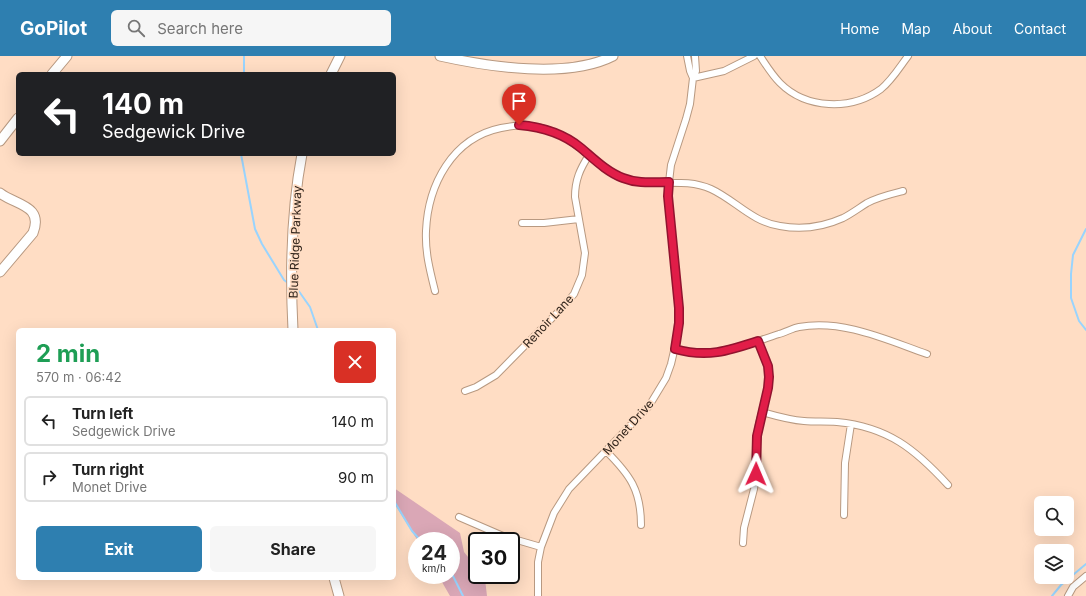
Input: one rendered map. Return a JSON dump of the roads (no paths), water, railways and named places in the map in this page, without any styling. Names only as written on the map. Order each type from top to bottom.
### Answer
[{"type":"street","points":[[54,72],[66,56]]},
{"type":"street","points":[[332,72],[340,56]]},
{"type":"street","points":[[440,56],[475,59],[498,66],[544,69],[587,65],[613,56]]},
{"type":"street","name":"Monet Drive","points":[[687,56],[693,78]]},
{"type":"street","name":"Monet Drive","points":[[538,596],[537,576],[541,546],[548,526],[561,501],[569,489],[649,406],[666,378],[675,349],[679,323],[679,308],[669,203],[669,182],[675,150],[686,120],[693,78],[696,71],[695,56]]},
{"type":"street","points":[[693,78],[724,71],[754,56]]},
{"type":"street","points":[[760,56],[773,76],[788,90],[808,100],[828,105],[852,102],[873,94],[889,81],[908,56]]},
{"type":"street","points":[[0,141],[16,121]]},
{"type":"street","points":[[435,291],[428,261],[426,232],[430,204],[435,186],[449,161],[466,144],[477,136],[496,129],[519,125],[534,126],[557,133],[569,140],[600,164],[623,178],[632,181],[644,182],[698,184],[709,188],[728,199],[755,218],[768,224],[793,228],[813,227],[832,223],[844,218],[879,198],[903,191]]},
{"type":"street","name":"Blue Ridge Parkway","points":[[293,328],[293,225],[296,188],[302,156]]},
{"type":"street","name":"Renoir Lane","points":[[465,391],[487,382],[496,375],[574,294],[581,279],[584,264],[584,245],[575,197],[575,188],[579,172],[589,156]]},
{"type":"street","points":[[0,192],[30,209],[34,215],[35,226],[33,233],[0,272]]},
{"type":"street","points":[[522,223],[544,223],[579,219]]},
{"type":"street","points":[[675,349],[698,354],[718,353],[736,349],[799,327],[828,326],[856,329],[927,354]]},
{"type":"street","points":[[743,543],[744,528],[754,489],[756,474],[757,436],[768,388],[769,377],[768,366],[758,341]]},
{"type":"street","points":[[762,412],[793,420],[851,424],[883,433],[909,448],[926,462],[948,485]]},
{"type":"street","points":[[844,515],[845,463],[851,424]]},
{"type":"street","points":[[606,451],[616,461],[632,482],[639,502],[641,526]]},
{"type":"street","points":[[459,517],[503,536],[541,546]]},
{"type":"street","points":[[1068,596],[1073,587],[1086,576]]},
{"type":"street","points":[[335,580],[339,596]]},
{"type":"waterway","points":[[244,56],[244,72]]},
{"type":"waterway","points":[[241,156],[255,229],[262,244],[284,280],[288,283]]},
{"type":"waterway","points":[[1086,229],[1073,255],[1071,274],[1071,298],[1079,321],[1086,330]]},
{"type":"waterway","points":[[298,290],[310,307],[317,328]]},
{"type":"waterway","points":[[396,504],[413,532]]},
{"type":"waterway","points":[[1052,596],[1061,585],[1086,564]]},
{"type":"waterway","points":[[457,584],[463,596]]}]
